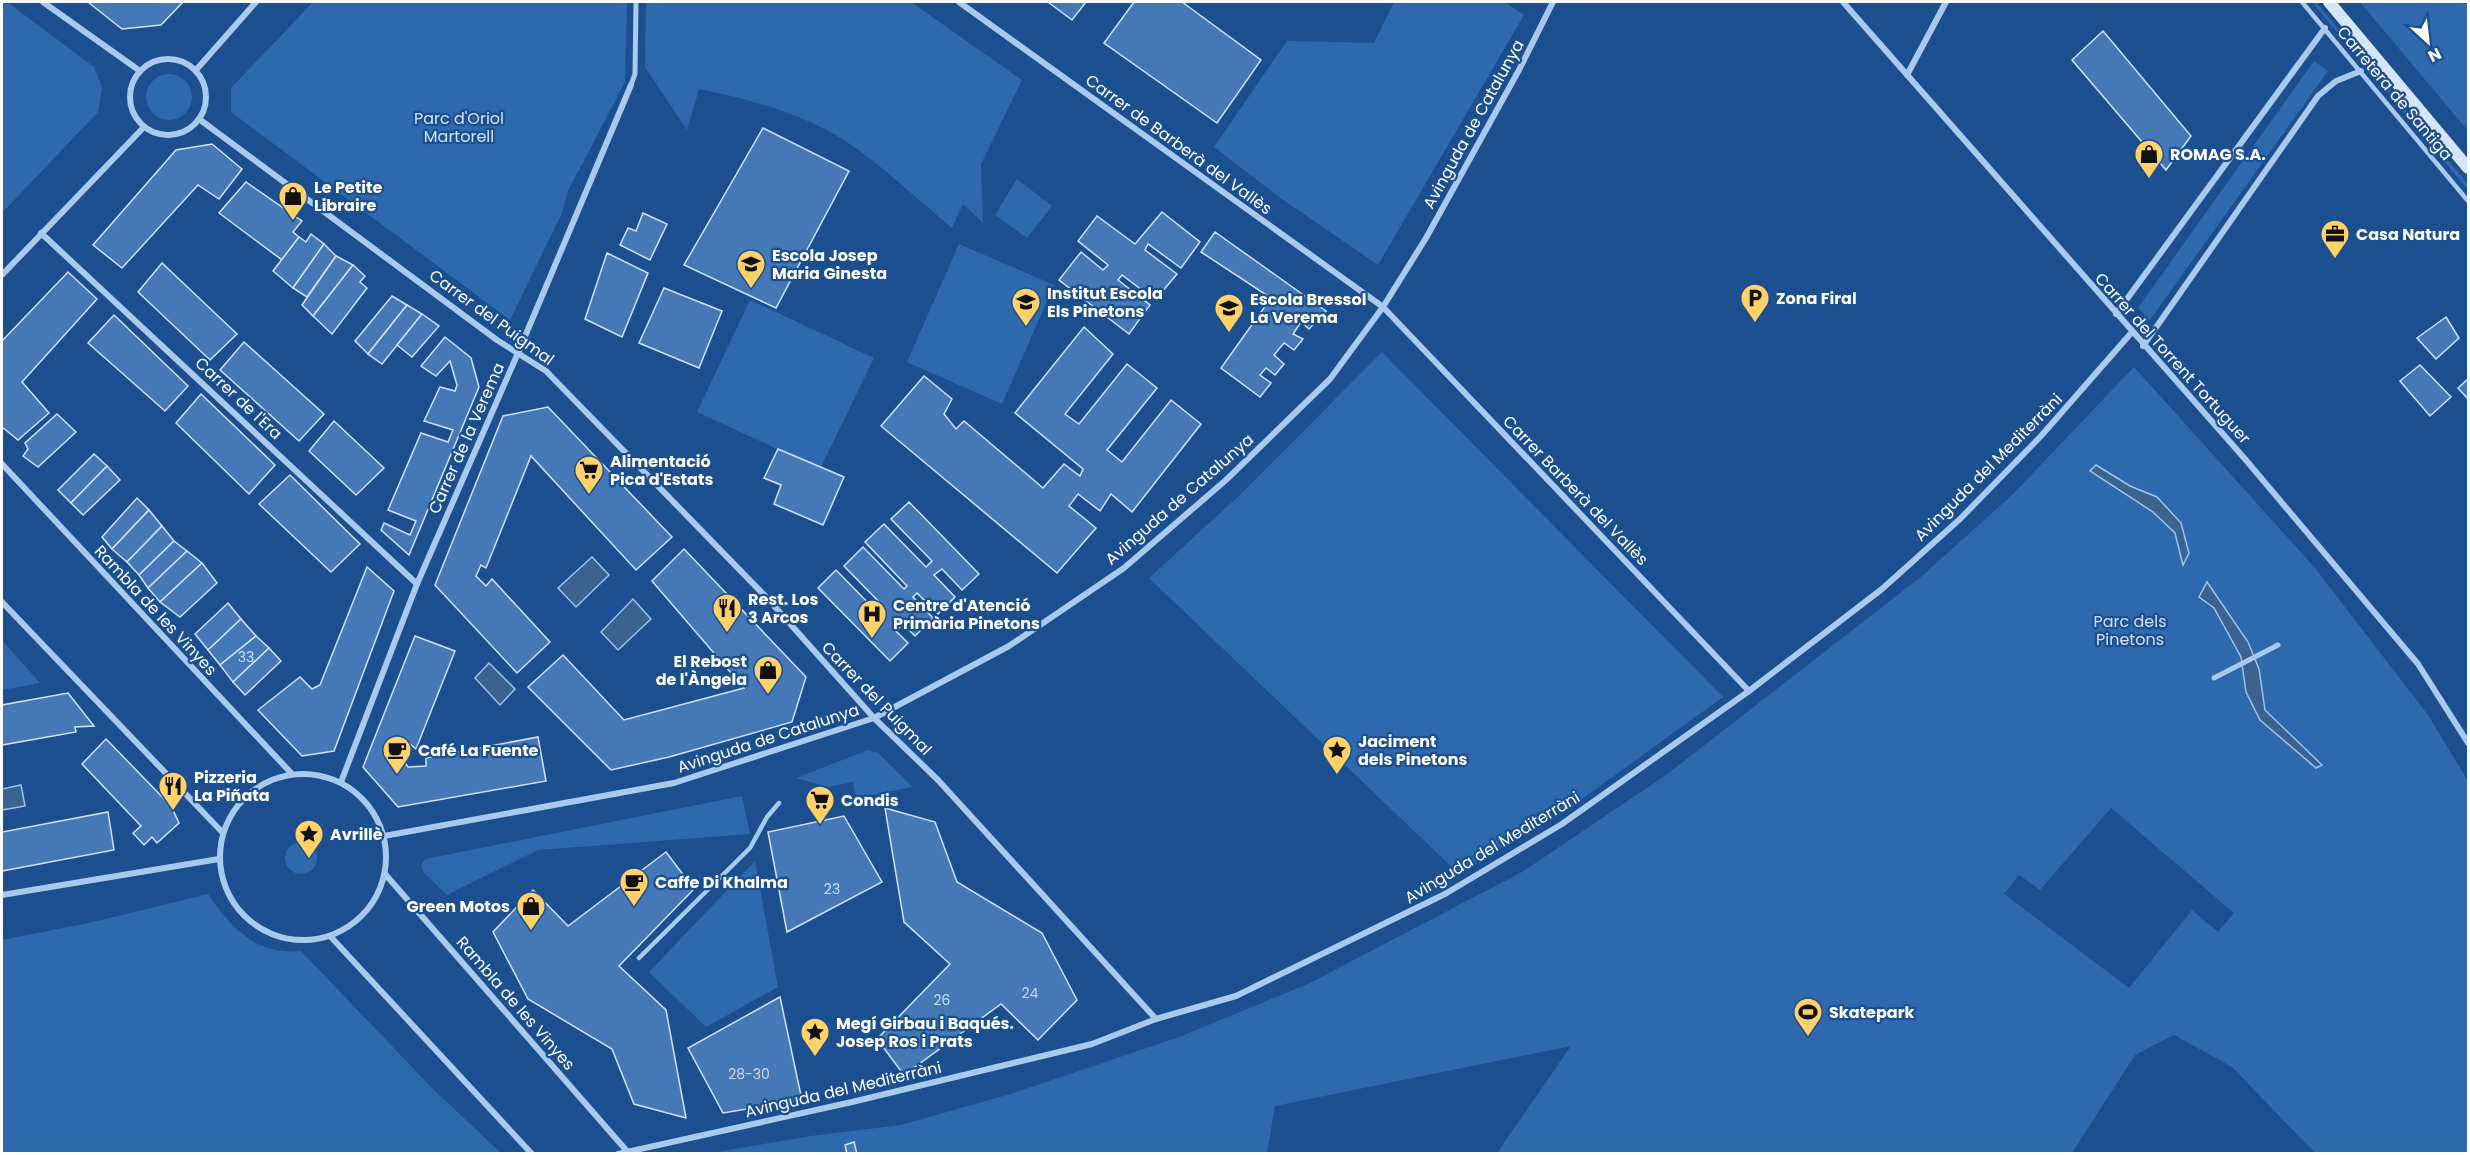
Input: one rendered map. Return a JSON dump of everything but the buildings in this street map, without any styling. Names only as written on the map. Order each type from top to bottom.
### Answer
[{"type":"main road","points":[[2330,2],[2469,168]]},
{"type":"street","points":[[43,2],[140,70]]},
{"type":"street","points":[[196,70],[256,2]]},
{"type":"street","name":"Carrer de la Verema","points":[[341,782],[417,584],[631,85],[635,74],[636,2]]},
{"type":"street","name":"Carrer de Barberà del Vallès","points":[[959,2],[1383,307]]},
{"type":"street","name":"Avinguda de Catalunya","points":[[384,836],[674,783],[874,718],[1009,646],[1124,568],[1226,480],[1330,379],[1383,307],[1426,238],[1519,70],[1553,2]]},
{"type":"street","name":"Carrer del Torrent Tortuguer","points":[[1843,2],[2143,346],[2245,459],[2418,664],[2469,743]]},
{"type":"street","points":[[1907,75],[1946,2]]},
{"type":"street","points":[[2116,314],[2325,28]]},
{"type":"street","points":[[167,58],[184,62],[196,70],[206,94],[205,107],[199,119],[185,131],[173,135],[156,134],[144,127],[133,114],[129,100],[132,82],[140,70],[154,61],[167,58]]},
{"type":"street","points":[[2143,346],[2318,96],[2336,81],[2361,71]]},
{"type":"street","name":"Carrer del Puigmal","points":[[199,119],[518,353],[546,371],[768,600],[874,718],[938,780],[1156,1019]]},
{"type":"street","points":[[2,275],[144,127]]},
{"type":"street","name":"Carrer de l'Era","points":[[41,233],[417,584]]},
{"type":"street","name":"Carrer Barberà del Vallès","points":[[1383,307],[1749,692]]},
{"type":"street","name":"Avinguda del Mediterràni","points":[[618,1154],[626,1150],[852,1102],[1092,1044],[1156,1019],[1236,996],[1445,894],[1562,824],[1749,692],[1882,589],[1960,519],[2041,436],[2132,333]]},
{"type":"street","name":"Rambla de les Vinyes","points":[[2,464],[292,774]]},
{"type":"street","points":[[2,602],[223,833]]},
{"type":"street","points":[[2214,678],[2278,645]]},
{"type":"street","points":[[308,773],[341,782],[360,796],[375,814],[384,836],[387,855],[385,874],[378,894],[366,912],[350,927],[330,936],[296,940],[262,930],[248,920],[231,900],[221,876],[219,859],[223,833],[232,813],[246,796],[267,782],[292,774],[308,773]]},
{"type":"street","points":[[2,895],[219,859]]},
{"type":"street","name":"Rambla de les Vinyes","points":[[385,874],[626,1150]]},
{"type":"street","points":[[330,936],[532,1154]]},
{"type":"lane","name":"Carretera de Santiga","points":[[2302,2],[2469,201]]},
{"type":"lane","points":[[639,958],[750,848],[767,817],[779,803]]},
{"type":"green space","points":[[2,2],[7,2],[94,67],[102,87],[98,112],[2,213]]},
{"type":"green space","name":"Parc d'Oriol Martorell","points":[[313,2],[627,2],[625,82],[568,191],[562,213],[510,320],[231,112],[231,88]]},
{"type":"green space","points":[[646,2],[911,2],[1022,80],[981,164],[983,223],[963,204],[952,228],[857,149],[802,119],[761,104],[699,89],[687,130],[645,67]]},
{"type":"green space","points":[[1394,2],[1504,2],[1524,15],[1378,265],[1279,197],[1214,147],[1287,41],[1374,43]]},
{"type":"green space","points":[[2312,2],[2316,2],[2468,184],[2468,190]]},
{"type":"green space","points":[[2360,2],[2468,2],[2468,131]]},
{"type":"green space","points":[[2314,61],[2328,71],[2150,320],[2138,308]]},
{"type":"green space","points":[[169,74],[185,81],[192,97],[185,113],[169,120],[153,113],[146,97],[153,81]]},
{"type":"green space","points":[[1017,179],[1052,206],[1027,238],[995,215]]},
{"type":"green space","points":[[959,244],[1054,285],[1002,404],[907,362]]},
{"type":"green space","points":[[750,300],[874,358],[820,469],[697,412]]},
{"type":"green space","points":[[1382,352],[1723,697],[1560,815],[1458,873],[1149,578],[1242,493]]},
{"type":"green space","name":"Parc dels Pinetons","points":[[2134,367],[2315,568],[2428,715],[2468,781],[2468,1153],[2315,1153],[2232,1067],[2174,1035],[2135,1055],[2072,1153],[1497,1153],[1571,1046],[1275,1106],[1267,1153],[705,1154],[811,1136],[901,1125],[1014,1093],[1179,1037],[1308,984],[1522,872],[1666,775],[1922,576],[2012,495]],"holes":[[[2111,808],[2234,913],[2218,932],[2192,910],[2129,988],[2004,894],[2019,875],[2040,890]]]},
{"type":"green space","points":[[2,640],[40,683],[2,690]]},
{"type":"green space","points":[[868,750],[878,753],[913,787],[856,798],[853,782],[828,787],[796,778]]},
{"type":"green space","points":[[742,796],[750,834],[538,850],[447,895],[424,873],[421,866],[425,859]]},
{"type":"green space","points":[[301,842],[313,846],[317,858],[313,870],[301,874],[289,870],[285,858],[289,846]]},
{"type":"green space","points":[[755,861],[778,987],[706,1027],[649,972]]},
{"type":"green space","points":[[208,894],[236,928],[258,944],[271,949],[301,951],[433,1089],[501,1153],[2,1153],[2,940],[89,923]]},
{"type":"shaded area","points":[[2096,465],[2130,486],[2157,497],[2181,523],[2189,553],[2183,565],[2175,533],[2153,512],[2090,471]]},
{"type":"shaded area","points":[[592,557],[609,575],[576,607],[558,588]]},
{"type":"shaded area","points":[[2207,582],[2248,642],[2259,669],[2265,710],[2322,765],[2316,768],[2260,720],[2246,692],[2241,657],[2214,608],[2199,597]]},
{"type":"shaded area","points":[[633,599],[651,619],[618,650],[601,632]]},
{"type":"shaded area","points":[[489,663],[515,689],[500,705],[475,678]]},
{"type":"shaded area","points":[[21,785],[25,806],[2,810],[2,789]]},
{"type":"place","name":"ROMAG S.A.","points":[[2149,180]]},
{"type":"place","name":"Le Petite Libraire","points":[[293,222]]},
{"type":"place","name":"Casa Natura","points":[[2335,260]]},
{"type":"place","name":"Escola Josep Maria Ginesta","points":[[751,290]]},
{"type":"place","name":"Zona Firal","points":[[1755,324]]},
{"type":"place","name":"Institut Escola Els Pinetons","points":[[1026,328]]},
{"type":"place","name":"Escola Bressol La Verema","points":[[1229,334]]},
{"type":"place","name":"Alimentació Pica d'Estats","points":[[589,496]]},
{"type":"place","name":"Rest. Los 3 Arcos","points":[[727,634]]},
{"type":"place","name":"Centre d'Atenció Primària Pinetons","points":[[872,640]]},
{"type":"place","name":"El Rebost de l'Àngela","points":[[768,696]]},
{"type":"place","name":"Café La Fuente","points":[[397,776]]},
{"type":"place","name":"Jaciment dels Pinetons","points":[[1337,776]]},
{"type":"place","name":"Pizzeria La Piñata","points":[[173,812]]},
{"type":"place","name":"Condis","points":[[820,826]]},
{"type":"place","name":"Avrillè","points":[[309,860]]},
{"type":"place","name":"Caffe Di Khalma","points":[[634,908]]},
{"type":"place","name":"Green Motos","points":[[531,932]]},
{"type":"place","name":"Skatepark","points":[[1808,1038]]},
{"type":"place","name":"Megí Girbau i Baqués. Josep Ros i Prats","points":[[815,1058]]}]
